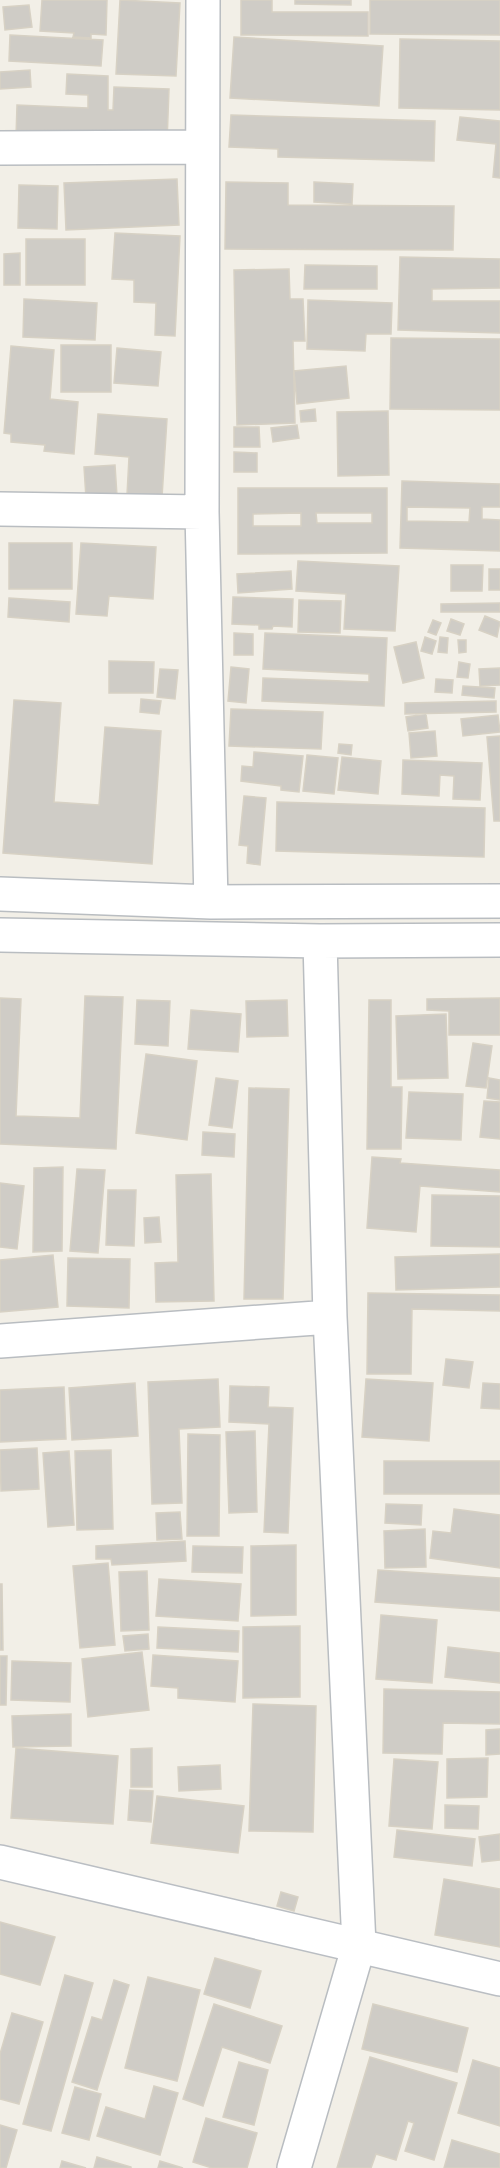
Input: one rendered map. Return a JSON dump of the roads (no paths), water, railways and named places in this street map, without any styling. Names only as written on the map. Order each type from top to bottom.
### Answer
[{"type":"street","points":[[203,0],[202,512],[211,902]]},
{"type":"street","points":[[0,148],[202,147]]},
{"type":"street","points":[[0,509],[202,512]]},
{"type":"street","points":[[0,894],[211,902],[500,901]]},
{"type":"street","points":[[0,935],[500,940]]},
{"type":"street","points":[[294,2168],[358,1945],[330,1317],[321,940]]},
{"type":"street","points":[[0,1341],[330,1317]]},
{"type":"street","points":[[0,1862],[500,1979]]}]
